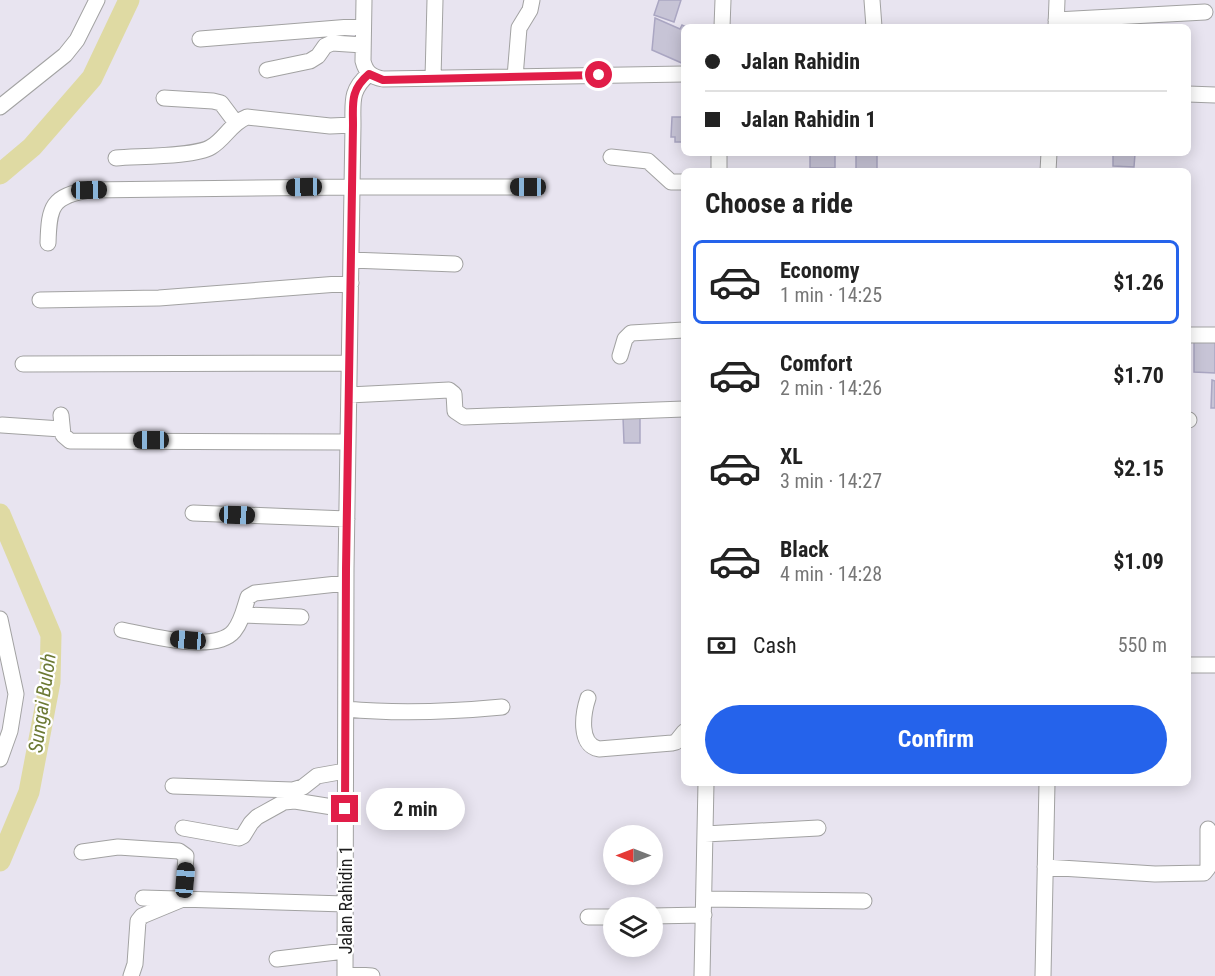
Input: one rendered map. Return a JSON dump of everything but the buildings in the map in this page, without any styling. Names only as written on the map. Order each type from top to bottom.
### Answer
[{"type":"street","points":[[0,107],[65,55],[77,40],[97,0]]},
{"type":"street","points":[[364,0],[363,61],[369,74],[383,80],[681,74]]},
{"type":"street","points":[[433,78],[435,0]]},
{"type":"street","points":[[515,76],[519,28],[530,10],[532,0]]},
{"type":"street","points":[[722,24],[723,0]]},
{"type":"street","points":[[872,0],[874,24]]},
{"type":"street","points":[[1057,0],[1056,24],[1205,12]]},
{"type":"street","points":[[200,39],[363,26]]},
{"type":"street","points":[[267,70],[310,61],[318,56],[325,46],[332,43],[363,45]]},
{"type":"street","name":"Jalan Rahidin 1","points":[[345,975],[346,583],[353,125],[355,89],[359,82],[369,74]]},
{"type":"street","points":[[1191,94],[1215,95]]},
{"type":"street","points":[[164,98],[221,103],[236,123]]},
{"type":"street","points":[[116,158],[203,151],[219,142],[236,123],[247,117],[330,126],[353,125]]},
{"type":"street","points":[[611,157],[648,161],[665,179],[671,182],[681,182]]},
{"type":"street","points":[[48,243],[55,204],[69,193],[89,190],[528,187]]},
{"type":"street","points":[[351,260],[455,264]]},
{"type":"street","points":[[40,300],[159,298],[351,283]]},
{"type":"street","points":[[620,356],[625,339],[631,333],[681,330]]},
{"type":"street","points":[[1191,335],[1215,335]]},
{"type":"street","points":[[22,364],[349,363]]},
{"type":"street","points":[[349,395],[449,390],[454,394],[455,411],[464,417],[681,409]]},
{"type":"street","points":[[2,425],[61,422],[66,439],[76,442],[118,440],[348,442]]},
{"type":"street","points":[[193,513],[347,519]]},
{"type":"street","points":[[122,630],[202,642],[220,640],[236,630],[248,597],[255,593],[346,583]]},
{"type":"street","points":[[243,615],[301,617]]},
{"type":"street","points":[[0,619],[15,694],[10,731],[0,759]]},
{"type":"street","points":[[1191,665],[1215,665]]},
{"type":"street","points":[[588,698],[584,708],[584,728],[587,743],[591,747],[672,743],[681,736]]},
{"type":"street","points":[[346,710],[389,713],[502,708]]},
{"type":"street","points":[[172,786],[293,790],[303,788],[317,776],[345,771]]},
{"type":"street","points":[[702,976],[706,786]]},
{"type":"street","points":[[1043,976],[1047,786]]},
{"type":"street","points":[[183,828],[239,838],[257,817],[284,802],[295,801],[345,809]]},
{"type":"street","points":[[705,834],[818,828]]},
{"type":"street","points":[[1045,867],[1155,874],[1204,873],[1208,868],[1208,829]]},
{"type":"street","points":[[82,852],[118,847],[183,852],[187,860],[183,899]]},
{"type":"street","points":[[143,898],[345,904]]},
{"type":"street","points":[[130,976],[135,964],[137,924],[140,918],[183,899]]},
{"type":"street","points":[[704,899],[864,901]]},
{"type":"street","points":[[663,916],[704,915]]},
{"type":"street","points":[[588,917],[603,917]]},
{"type":"street","points":[[277,959],[345,951]]},
{"type":"street","points":[[345,975],[372,976]]},
{"type":"waterway","name":"Sungai Buloh","points":[[0,174],[32,147],[92,78],[129,0]]},
{"type":"waterway","name":"Sungai Buloh","points":[[0,514],[51,635],[50,682],[29,792],[0,861]]},
{"type":"route","points":[[345,809],[346,569],[355,89],[359,82],[369,74],[383,80],[599,75]]}]
